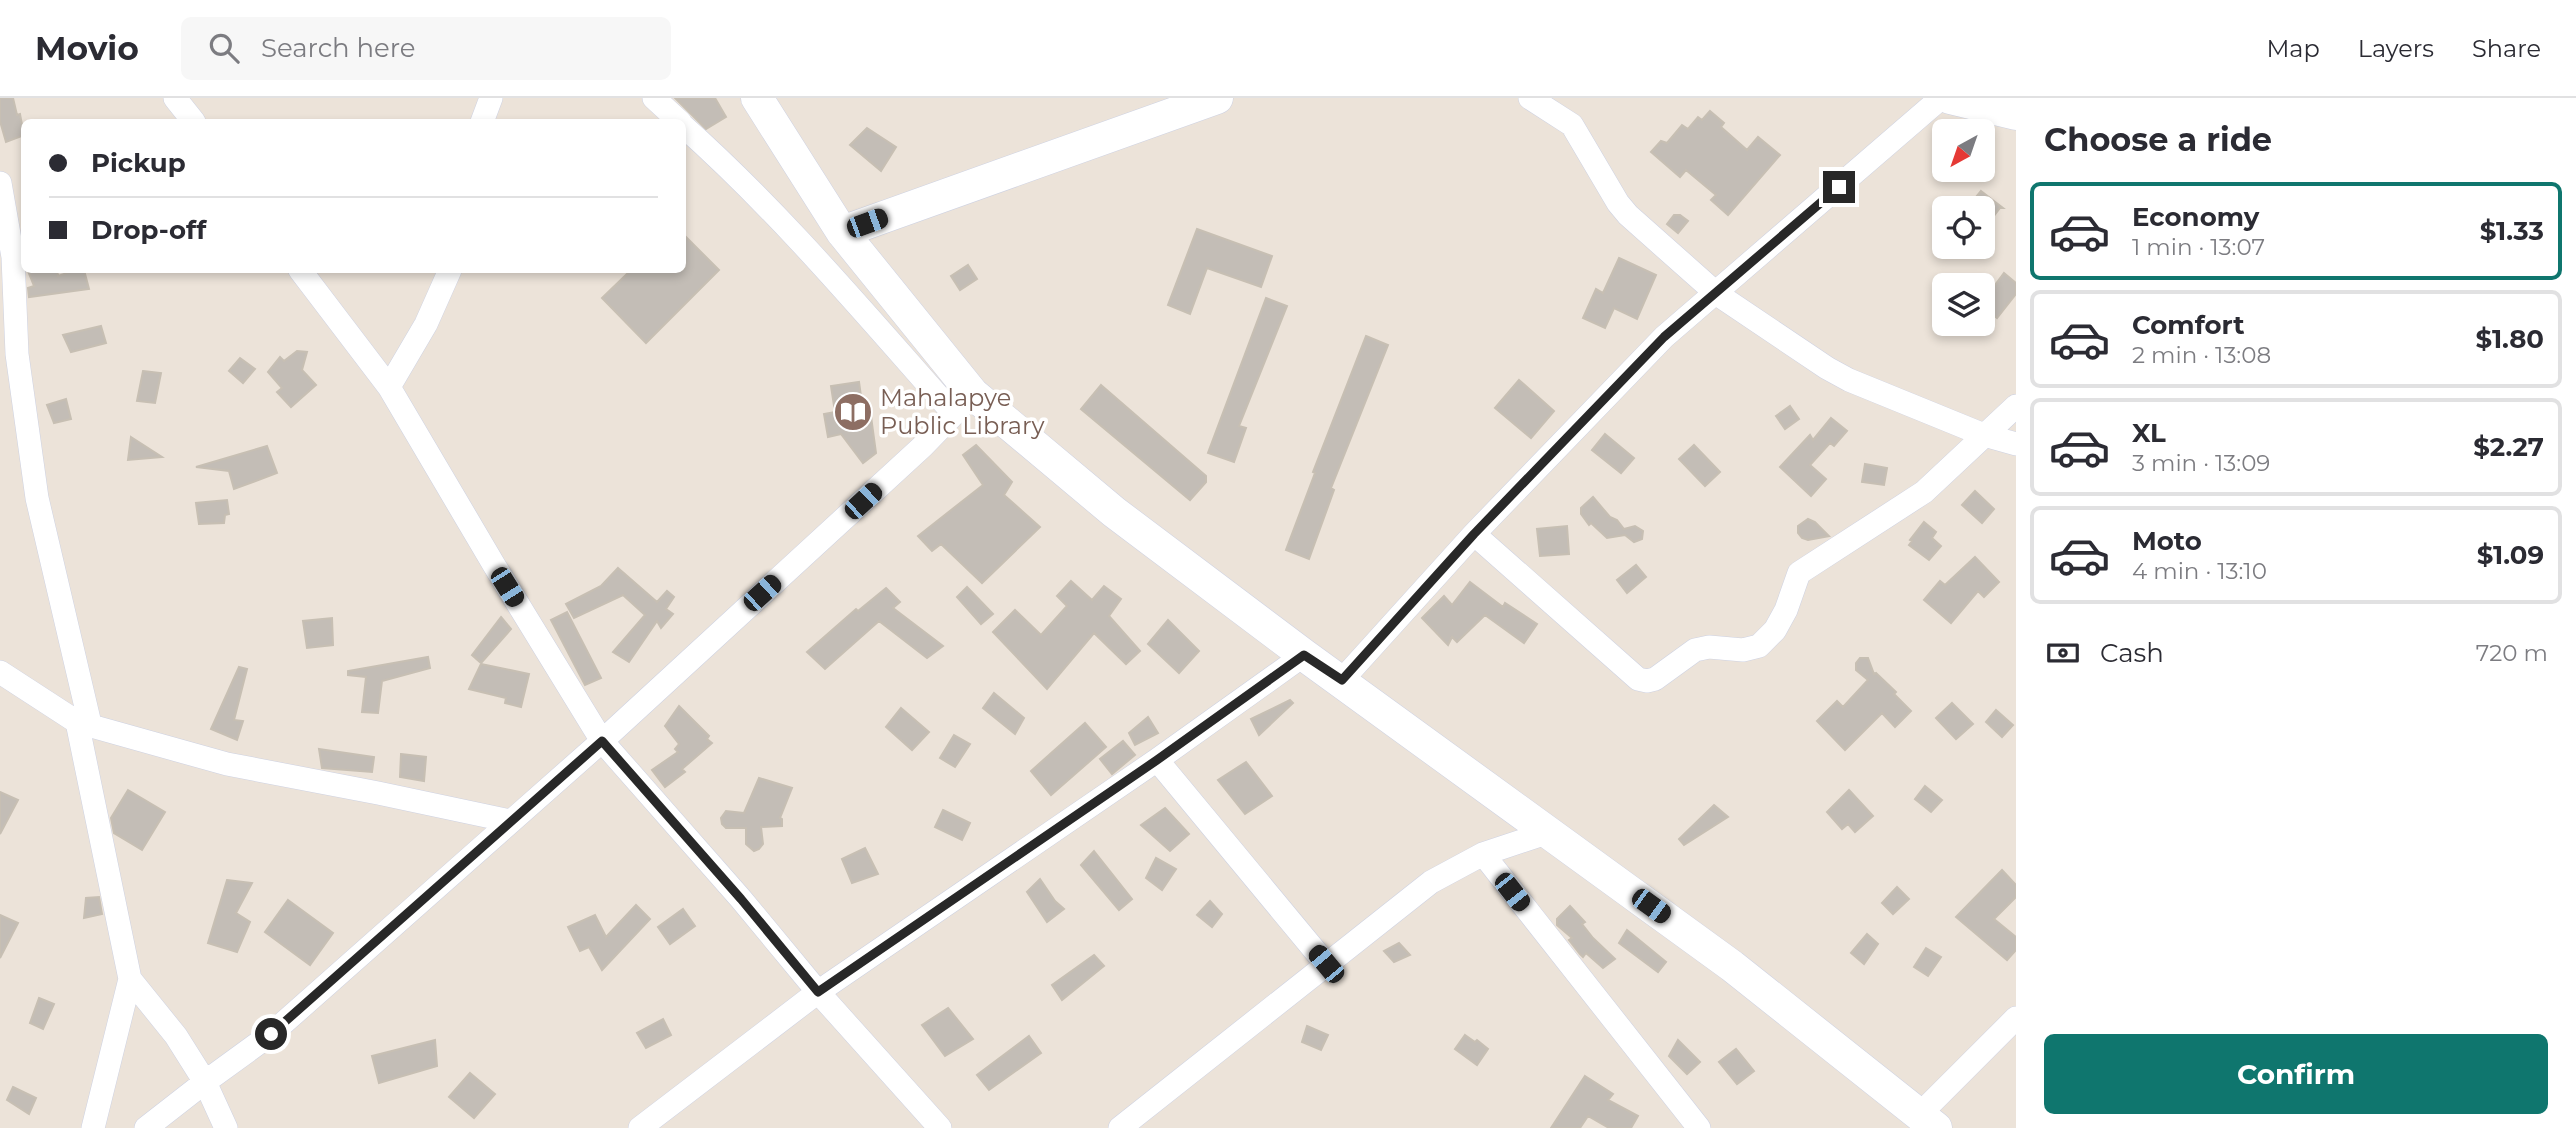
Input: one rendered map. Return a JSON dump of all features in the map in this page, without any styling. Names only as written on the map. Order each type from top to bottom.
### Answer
[{"type":"main road","points":[[757,98],[842,232],[963,404],[1732,966],[1928,1121]]},
{"type":"main road","points":[[842,232],[1217,98]]},
{"type":"main road","points":[[1954,99],[2016,114]]},
{"type":"street","points":[[176,98],[192,119]]},
{"type":"street","points":[[483,119],[491,98]]},
{"type":"street","points":[[654,98],[676,119]]},
{"type":"street","points":[[1530,98],[1572,125],[1618,203],[1628,215],[1717,294],[1849,380],[1984,435],[2016,444]]},
{"type":"street","points":[[1342,680],[1474,534],[1664,337],[1954,99]]},
{"type":"street","points":[[146,1128],[271,1034],[602,741],[923,446],[963,404],[686,129]]},
{"type":"street","points":[[0,183],[19,254],[8,354],[84,723],[130,979],[93,1128]]},
{"type":"street","points":[[302,273],[389,387],[602,741],[741,899],[818,992],[940,1128]]},
{"type":"street","points":[[389,387],[426,324],[449,273]]},
{"type":"street","points":[[1474,534],[1638,679],[1656,679],[1695,650],[1709,647],[1744,650],[1759,646],[1775,630],[1786,610],[1799,573],[1924,492],[2016,406]]},
{"type":"street","points":[[640,1128],[818,992],[1157,760],[1304,655]]},
{"type":"street","points":[[0,671],[84,723],[227,764],[510,821]]},
{"type":"street","points":[[1157,760],[1326,964]]},
{"type":"street","points":[[1121,1128],[1431,882],[1483,854],[1549,832]]},
{"type":"street","points":[[1483,854],[1699,1128]]},
{"type":"street","points":[[130,979],[176,1036],[205,1082],[226,1128]]},
{"type":"street","points":[[1928,1121],[2016,1018]]},
{"type":"building","points":[[0,98],[13,98],[17,115],[20,114],[21,136],[6,142],[0,121]]},
{"type":"building","points":[[675,98],[715,98],[726,117],[706,129]]},
{"type":"building","points":[[1710,111],[1724,123],[1721,127],[1747,150],[1758,137],[1780,155],[1728,215],[1711,200],[1716,195],[1686,170],[1680,177],[1651,152],[1661,141],[1667,143],[1682,125],[1688,129],[1698,117],[1702,120]]},
{"type":"building","points":[[867,128],[896,147],[881,171],[850,145]]},
{"type":"building","points":[[1995,202],[2003,208],[1995,214]]},
{"type":"building","points":[[1674,215],[1680,215],[1688,221],[1678,233],[1667,224]]},
{"type":"building","points":[[1197,229],[1272,256],[1261,287],[1207,268],[1190,314],[1168,305]]},
{"type":"building","points":[[686,237],[719,270],[646,343],[602,298],[628,273],[686,273]]},
{"type":"building","points":[[1619,258],[1656,275],[1637,319],[1614,308],[1605,328],[1583,318],[1596,289],[1603,293]]},
{"type":"building","points":[[968,265],[977,279],[960,290],[951,276]]},
{"type":"building","points":[[29,273],[58,273],[58,276],[85,273],[89,289],[29,297],[28,288],[34,286]]},
{"type":"building","points":[[2004,273],[2016,283],[2016,294],[1997,318],[1995,316],[1995,285]]},
{"type":"building","points":[[1266,298],[1287,306],[1239,426],[1246,428],[1234,462],[1208,453]]},
{"type":"building","points":[[101,326],[106,343],[71,352],[63,335]]},
{"type":"building","points":[[1366,336],[1388,345],[1331,488],[1334,490],[1309,559],[1286,550]]},
{"type":"building","points":[[297,351],[307,352],[302,370],[316,385],[291,407],[277,392],[282,388],[268,372],[280,357],[284,361]]},
{"type":"building","points":[[240,358],[255,369],[243,383],[229,371]]},
{"type":"building","points":[[143,371],[161,373],[155,403],[137,401]]},
{"type":"building","points":[[1519,380],[1554,411],[1531,438],[1495,408]]},
{"type":"building","name":"Mahalapye Public Library","points":[[859,382],[863,411],[870,409],[876,453],[863,463],[841,434],[828,437],[824,414],[835,412],[831,386]]},
{"type":"building","points":[[1101,385],[1206,476],[1206,482],[1190,500],[1081,409]]},
{"type":"building","points":[[66,399],[71,419],[54,423],[47,405]]},
{"type":"building","points":[[1790,406],[1799,419],[1785,429],[1776,416]]},
{"type":"building","points":[[1831,418],[1847,431],[1834,446],[1830,443],[1810,465],[1826,479],[1811,496],[1780,467],[1810,435],[1813,440]]},
{"type":"building","points":[[1605,434],[1634,458],[1621,473],[1592,450]]},
{"type":"building","points":[[131,437],[162,457],[128,460]]},
{"type":"building","points":[[976,445],[1012,482],[1004,495],[1040,527],[982,583],[941,544],[932,551],[918,536],[983,485],[963,455]]},
{"type":"building","points":[[1694,445],[1720,472],[1705,486],[1679,459]]},
{"type":"building","points":[[267,446],[277,473],[234,489],[229,471],[196,467]]},
{"type":"building","points":[[1865,464],[1887,468],[1884,485],[1862,482]]},
{"type":"building","points":[[1975,491],[1994,509],[1982,523],[1962,505]]},
{"type":"building","points":[[1593,497],[1624,529],[1635,526],[1643,531],[1642,539],[1634,542],[1625,535],[1607,538],[1591,523],[1589,525],[1581,514],[1581,508]]},
{"type":"building","points":[[227,500],[229,514],[225,515],[224,523],[199,524],[196,503]]},
{"type":"building","points":[[1808,519],[1829,536],[1808,540],[1802,538],[1798,533],[1798,526]]},
{"type":"building","points":[[1924,522],[1936,532],[1932,538],[1941,546],[1929,560],[1909,545]]},
{"type":"building","points":[[1567,526],[1569,554],[1540,556],[1537,529]]},
{"type":"building","points":[[1975,557],[1999,582],[1984,597],[1978,591],[1951,623],[1924,600],[1940,581],[1945,585]]},
{"type":"building","points":[[1636,565],[1646,577],[1627,593],[1617,580]]},
{"type":"building","points":[[618,568],[657,602],[667,591],[674,597],[666,609],[673,614],[661,628],[657,621],[629,662],[613,652],[645,615],[623,595],[574,618],[566,604],[601,586]]},
{"type":"building","points":[[1071,581],[1092,600],[1104,586],[1121,599],[1109,616],[1140,651],[1126,664],[1094,633],[1047,689],[993,632],[1015,610],[1041,635],[1067,606],[1057,596]]},
{"type":"building","points":[[1470,582],[1503,607],[1505,603],[1537,624],[1524,643],[1485,615],[1457,642],[1452,637],[1448,645],[1422,618],[1444,596],[1452,605]]},
{"type":"building","points":[[967,587],[993,614],[981,624],[957,597]]},
{"type":"building","points":[[886,588],[900,602],[893,608],[943,646],[927,658],[879,621],[825,669],[807,652],[856,609],[858,611]]},
{"type":"building","points":[[567,612],[601,678],[585,685],[551,620]]},
{"type":"building","points":[[501,617],[511,629],[481,663],[472,655]]},
{"type":"building","points":[[332,618],[333,645],[307,648],[303,621]]},
{"type":"building","points":[[1168,620],[1199,651],[1179,673],[1148,644]]},
{"type":"building","points":[[428,657],[430,668],[382,681],[378,713],[362,712],[366,677],[348,675],[348,671]]},
{"type":"building","points":[[1860,658],[1868,658],[1874,674],[1896,692],[1894,694],[1911,711],[1895,727],[1882,713],[1845,750],[1817,721],[1837,701],[1843,707],[1868,680],[1856,670],[1856,663]]},
{"type":"building","points":[[481,664],[529,674],[521,707],[505,703],[506,698],[469,689]]},
{"type":"building","points":[[239,667],[247,669],[234,720],[243,721],[237,740],[211,729]]},
{"type":"building","points":[[994,693],[1024,718],[1015,734],[983,708]]},
{"type":"building","points":[[1290,700],[1293,703],[1259,735],[1251,719]]},
{"type":"building","points":[[1952,703],[1973,724],[1956,739],[1936,718]]},
{"type":"building","points":[[679,706],[709,736],[707,739],[712,743],[682,769],[685,772],[665,787],[652,770],[678,752],[675,749],[679,744],[665,726]]},
{"type":"building","points":[[901,708],[929,732],[912,750],[886,727]]},
{"type":"building","points":[[1996,710],[2013,725],[2002,737],[1986,722]]},
{"type":"building","points":[[1148,717],[1158,733],[1135,745],[1129,733]]},
{"type":"building","points":[[1085,723],[1106,747],[1051,795],[1031,771]]},
{"type":"building","points":[[954,735],[970,744],[955,767],[940,758]]},
{"type":"building","points":[[1123,741],[1135,755],[1112,774],[1100,759]]},
{"type":"building","points":[[319,749],[374,757],[372,772],[322,768]]},
{"type":"building","points":[[401,754],[426,757],[424,781],[400,777]]},
{"type":"building","points":[[1246,762],[1272,796],[1245,814],[1218,780]]},
{"type":"building","points":[[759,778],[792,788],[780,818],[782,826],[761,827],[763,844],[754,851],[746,844],[746,828],[726,828],[721,818],[726,811],[744,813]]},
{"type":"building","points":[[1925,786],[1942,800],[1931,812],[1915,799]]},
{"type":"building","points":[[128,790],[165,812],[142,850],[114,833],[111,818]]},
{"type":"building","points":[[1849,790],[1873,816],[1855,832],[1848,824],[1842,829],[1827,812]]},
{"type":"building","points":[[0,792],[18,800],[0,834]]},
{"type":"building","points":[[1714,805],[1728,817],[1684,845],[1679,839]]},
{"type":"building","points":[[1165,808],[1189,834],[1170,851],[1141,825]]},
{"type":"building","points":[[943,810],[970,823],[962,840],[935,827]]},
{"type":"building","points":[[865,848],[878,874],[852,883],[842,859]]},
{"type":"building","points":[[1094,851],[1132,899],[1119,910],[1081,865]]},
{"type":"building","points":[[1156,858],[1176,869],[1162,890],[1146,878]]},
{"type":"building","points":[[2002,870],[2016,885],[2016,897],[1994,919],[2016,937],[2016,950],[2007,960],[1956,917]]},
{"type":"building","points":[[1040,879],[1064,909],[1047,922],[1027,892]]},
{"type":"building","points":[[227,880],[252,883],[236,913],[250,922],[237,952],[208,943]]},
{"type":"building","points":[[1897,887],[1909,899],[1893,914],[1882,903]]},
{"type":"building","points":[[99,897],[102,914],[84,918],[86,898]]},
{"type":"building","points":[[288,900],[333,933],[310,965],[265,932]]},
{"type":"building","points":[[1210,901],[1222,914],[1212,927],[1197,915]]},
{"type":"building","points":[[636,905],[650,919],[602,970],[589,947],[580,951],[568,927],[595,915],[606,937]]},
{"type":"building","points":[[1570,906],[1585,922],[1582,924],[1593,938],[1615,959],[1603,968],[1586,953],[1583,957],[1569,940],[1572,938],[1557,925],[1557,919]]},
{"type":"building","points":[[683,909],[695,926],[670,944],[658,927]]},
{"type":"building","points":[[0,915],[18,923],[0,958]]},
{"type":"building","points":[[1627,930],[1666,962],[1658,972],[1619,943]]},
{"type":"building","points":[[1867,934],[1878,944],[1864,964],[1851,953]]},
{"type":"building","points":[[1399,943],[1410,955],[1394,962],[1384,951]]},
{"type":"building","points":[[1926,948],[1941,957],[1928,976],[1914,967]]},
{"type":"building","points":[[1094,955],[1104,966],[1062,1000],[1052,985]]},
{"type":"building","points":[[39,998],[54,1004],[43,1029],[30,1023]]},
{"type":"building","points":[[948,1008],[973,1039],[945,1056],[922,1025]]},
{"type":"building","points":[[663,1019],[671,1035],[646,1048],[637,1033]]},
{"type":"building","points":[[1307,1026],[1328,1035],[1321,1050],[1302,1042]]},
{"type":"building","points":[[1465,1035],[1488,1049],[1477,1065],[1455,1049]]},
{"type":"building","points":[[1029,1036],[1041,1053],[989,1090],[977,1075]]},
{"type":"building","points":[[435,1040],[437,1066],[379,1083],[372,1056]]},
{"type":"building","points":[[1678,1040],[1700,1062],[1687,1074],[1669,1056]]},
{"type":"building","points":[[1736,1049],[1754,1071],[1737,1084],[1719,1062]]},
{"type":"building","points":[[470,1073],[495,1094],[474,1118],[449,1097]]},
{"type":"building","points":[[1585,1076],[1613,1094],[1608,1100],[1638,1116],[1631,1128],[1609,1128],[1588,1116],[1580,1128],[1551,1128]]},
{"type":"building","points":[[13,1087],[36,1098],[29,1114],[7,1100]]},
{"type":"place","name":"Mahalapye Public Library","points":[[853,412]]},
{"type":"route","points":[[271,1034],[602,741],[741,899],[818,992],[1157,760],[1304,655],[1342,680],[1474,534],[1664,337],[1839,187]]}]
